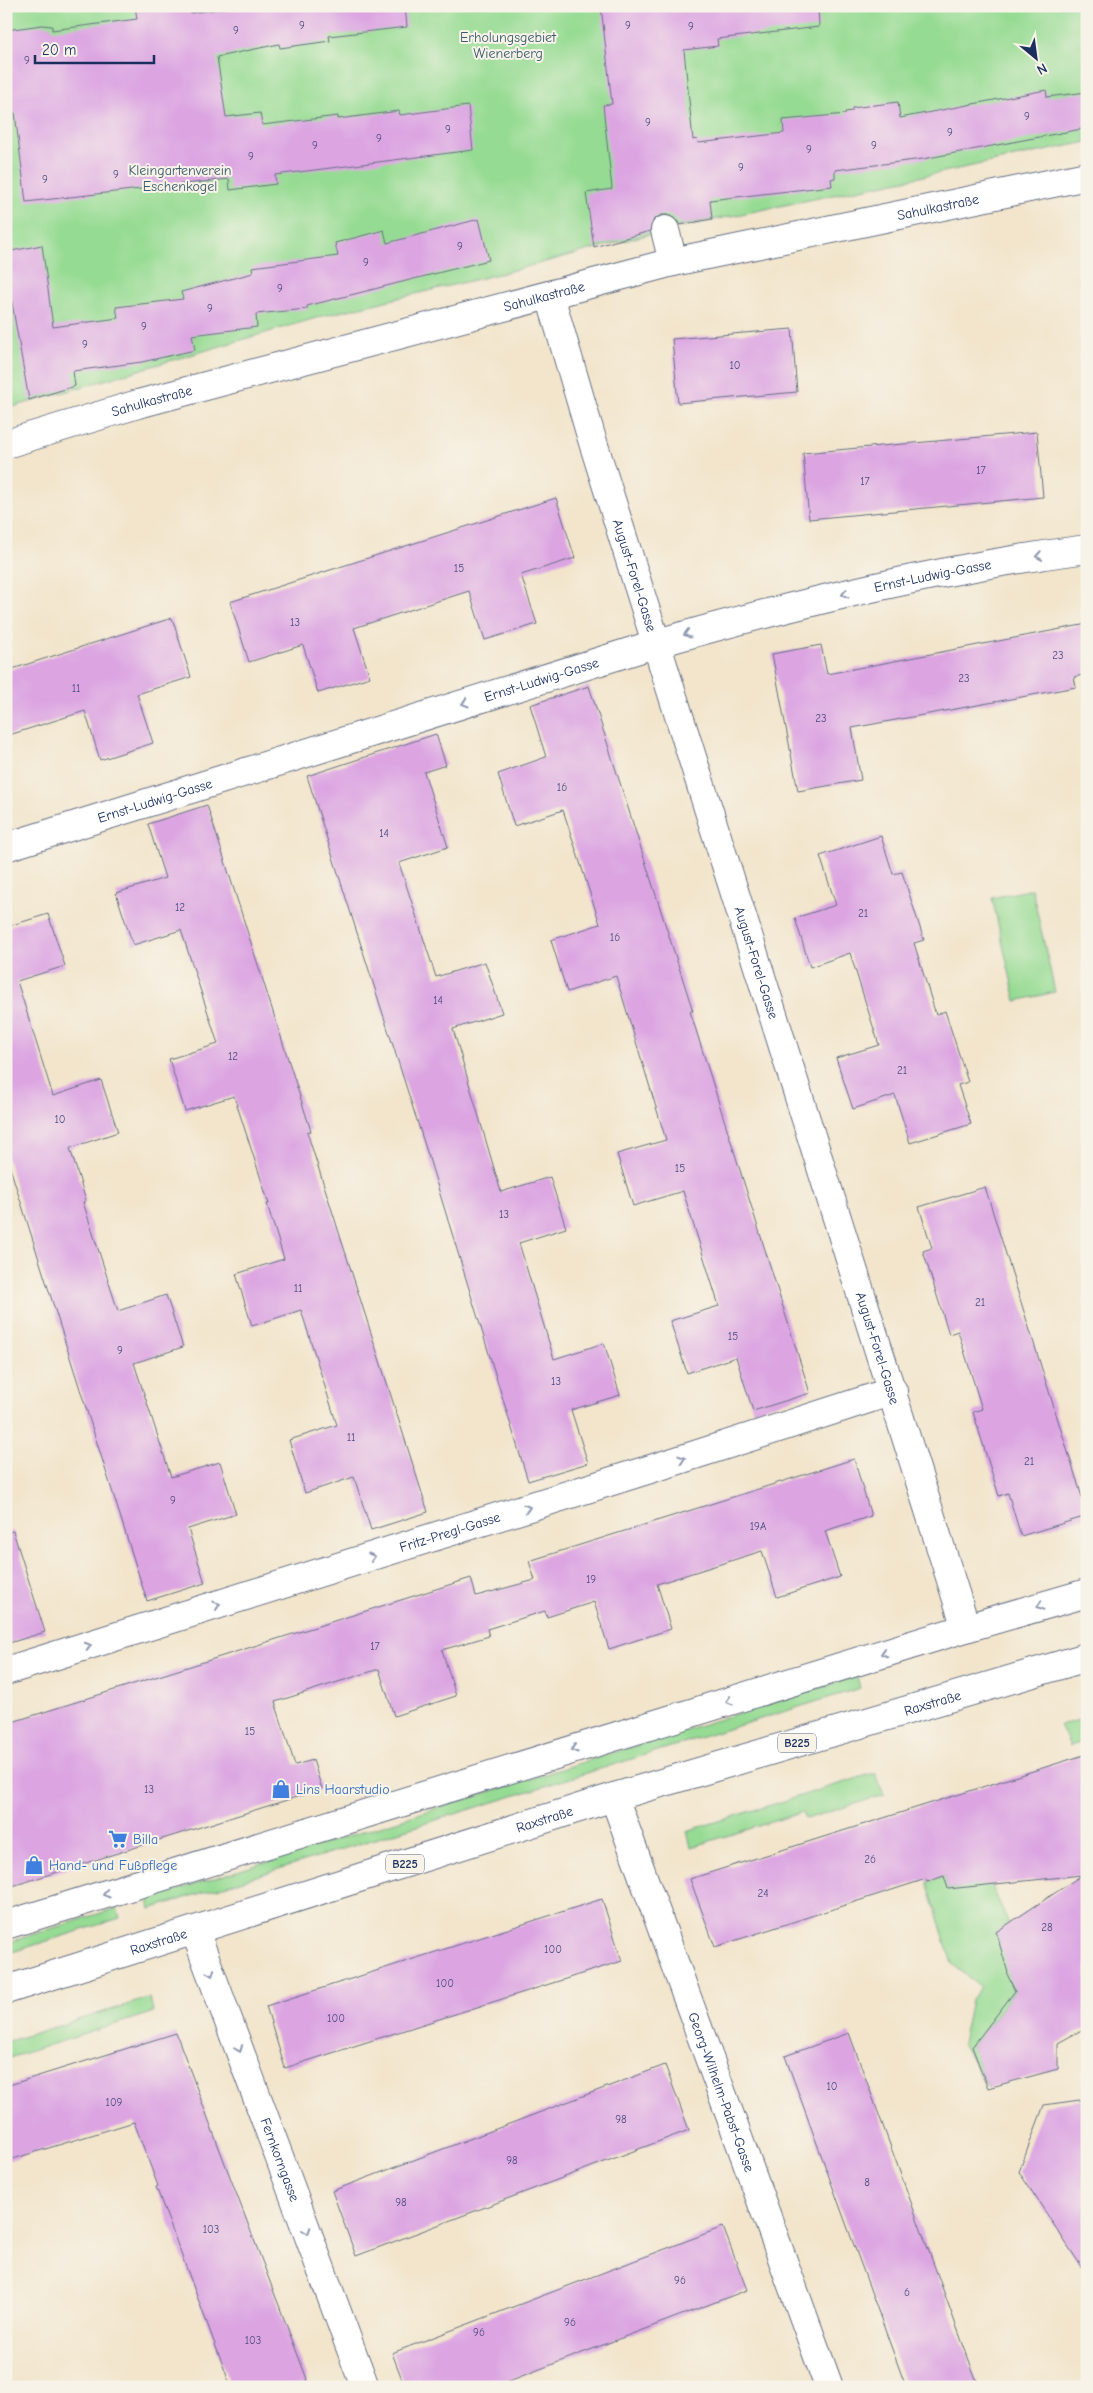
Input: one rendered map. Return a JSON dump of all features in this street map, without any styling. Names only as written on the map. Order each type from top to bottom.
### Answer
[{"type":"street","name":"Sahulkastraße","points":[[6,444],[138,404],[673,262],[1087,176]]},
{"type":"street","points":[[665,230],[673,262]]},
{"type":"street","name":"August-Forel-Gasse","points":[[550,296],[591,436],[658,643],[966,1628]]},
{"type":"street","name":"Ernst-Ludwig-Gasse","points":[[6,847],[658,643],[758,614],[914,577],[1087,549]]},
{"type":"street","name":"Fritz-Pregl-Gasse","points":[[6,1671],[893,1391]]},
{"type":"street","points":[[6,1925],[966,1628],[1087,1593]]},
{"type":"street","name":"Raxstraße","points":[[6,1990],[614,1797],[1087,1657]]},
{"type":"street","name":"Georg-Wilhelm-Pabst-Gasse","points":[[614,1797],[829,2387]]},
{"type":"street","name":"Fernkorngasse","points":[[195,1931],[365,2387]]},
{"type":"green space","points":[[6,6],[1087,6],[1087,142],[665,230],[507,272],[323,316],[6,409]]},
{"type":"green space","points":[[1032,889],[1055,992],[1016,1001],[992,898]]},
{"type":"green space","points":[[857,1676],[860,1688],[150,1909],[148,1899]]},
{"type":"green space","points":[[1087,1718],[1087,1741],[1070,1746],[1060,1725]]},
{"type":"green space","points":[[876,1774],[884,1795],[806,1819],[803,1812],[691,1847],[687,1831]]},
{"type":"green space","points":[[982,1864],[1010,1926],[996,1932],[1000,1944],[1018,1964],[1007,1974],[1016,1989],[972,2047],[988,2088],[962,2043],[971,2000],[981,1987],[952,1964],[927,1882],[944,1876],[948,1889],[961,1888],[965,1876]]},
{"type":"green space","points":[[117,1908],[120,1918],[6,1954],[6,1943]]},
{"type":"green space","points":[[149,1998],[154,2012],[6,2059],[6,2042]]},
{"type":"building","points":[[135,6],[189,6],[190,13],[240,6],[405,6],[407,27],[329,36],[330,41],[280,48],[279,44],[217,57],[226,117],[260,113],[262,125],[338,116],[338,119],[399,111],[400,115],[468,106],[473,150],[275,175],[276,184],[230,190],[229,179],[26,202],[15,113],[6,114],[6,79],[10,78],[6,30],[42,25],[52,26],[52,30],[137,19]]},
{"type":"building","points":[[601,6],[818,6],[819,27],[717,39],[718,46],[684,50],[693,140],[697,139],[698,143],[784,133],[783,120],[846,114],[845,112],[852,111],[852,108],[898,102],[900,118],[1046,90],[1047,97],[1087,92],[1087,128],[923,159],[835,170],[835,178],[831,179],[832,186],[710,200],[712,219],[680,225],[670,215],[662,215],[654,219],[650,231],[594,247],[586,193],[612,189],[603,105],[612,104]]},
{"type":"building","points":[[479,219],[489,260],[307,306],[307,309],[256,314],[257,327],[192,335],[195,350],[142,362],[73,371],[75,386],[29,400],[6,269],[6,252],[42,245],[53,327],[118,318],[116,307],[183,299],[181,292],[253,273],[252,267],[338,256],[335,243],[384,230],[387,243]]},
{"type":"building","points":[[792,329],[797,392],[678,403],[672,339]]},
{"type":"building","points":[[1037,432],[1043,497],[809,519],[803,453]]},
{"type":"building","points":[[556,498],[575,558],[521,575],[537,624],[485,640],[469,591],[354,628],[370,677],[318,693],[303,645],[249,662],[230,602]]},
{"type":"building","points":[[172,618],[191,677],[137,694],[153,743],[100,760],[85,711],[6,736],[6,671]]},
{"type":"building","points":[[1087,624],[1087,674],[1074,677],[1076,687],[852,728],[861,780],[798,791],[772,654],[821,645],[827,674]]},
{"type":"building","points":[[589,686],[693,1011],[690,1011],[810,1393],[753,1411],[736,1357],[687,1373],[670,1321],[719,1306],[683,1191],[633,1206],[617,1154],[666,1140],[616,976],[567,992],[551,940],[600,924],[563,810],[514,826],[498,774],[546,757],[530,705]]},
{"type":"building","points":[[436,734],[446,765],[424,772],[448,847],[399,863],[436,977],[485,962],[502,1013],[453,1029],[501,1192],[550,1177],[566,1228],[519,1243],[554,1359],[604,1343],[620,1395],[571,1410],[588,1463],[528,1481],[428,1155],[307,776]]},
{"type":"building","points":[[207,805],[311,1131],[307,1132],[428,1512],[371,1530],[354,1477],[305,1493],[289,1440],[337,1425],[301,1310],[252,1326],[236,1274],[284,1259],[267,1204],[269,1204],[234,1096],[185,1111],[169,1059],[218,1044],[181,930],[133,945],[116,893],[165,878],[148,824]]},
{"type":"building","points":[[881,836],[893,874],[902,872],[924,940],[914,943],[936,1015],[945,1011],[968,1082],[958,1085],[971,1124],[910,1143],[895,1095],[853,1109],[836,1058],[879,1045],[850,953],[810,967],[795,918],[836,905],[820,856]]},
{"type":"building","points":[[48,914],[65,966],[17,981],[53,1096],[101,1080],[118,1132],[70,1148],[86,1201],[83,1202],[118,1311],[166,1295],[183,1347],[134,1363],[171,1477],[220,1462],[236,1514],[188,1529],[205,1583],[147,1601],[6,1155],[6,927]]},
{"type":"building","points":[[985,1187],[1087,1513],[1087,1516],[1021,1536],[1008,1493],[999,1496],[973,1412],[982,1409],[958,1331],[949,1334],[923,1251],[932,1248],[919,1207]]},
{"type":"building","points":[[854,1459],[871,1516],[825,1531],[840,1577],[777,1597],[762,1551],[657,1584],[671,1629],[609,1649],[594,1602],[547,1617],[545,1611],[487,1629],[489,1636],[442,1650],[456,1696],[394,1716],[379,1669],[275,1702],[295,1765],[313,1760],[322,1789],[6,1888],[6,1724],[471,1578],[476,1596],[535,1580],[529,1561]]},
{"type":"building","points":[[13,1531],[45,1632],[6,1644],[6,1533]]},
{"type":"building","points":[[1087,1754],[1087,2027],[1058,2043],[1058,2069],[988,2088],[972,2047],[1015,1991],[1007,1974],[996,1932],[1082,1875],[948,1889],[944,1876],[927,1882],[926,1879],[715,1947],[690,1879]]},
{"type":"building","points":[[602,1899],[622,1961],[285,2068],[266,2006]]},
{"type":"building","points":[[176,2033],[310,2387],[231,2387],[156,2187],[158,2186],[134,2122],[6,2161],[6,2086]]},
{"type":"building","points":[[849,2033],[979,2387],[906,2387],[785,2056]]},
{"type":"building","points":[[665,2065],[689,2130],[356,2256],[332,2191]]},
{"type":"building","points":[[1087,2099],[1087,2275],[1019,2172],[1044,2105]]},
{"type":"building","points":[[723,2227],[747,2290],[493,2387],[405,2387],[392,2353]]},
{"type":"place","name":"Lins Haarstudio","points":[[281,1789]]},
{"type":"place","name":"Billa","points":[[118,1839]]},
{"type":"place","name":"Hand- und Fußpflege","points":[[34,1865]]},
{"type":"park label","name":"Erholungsgebiet Wienerberg","points":[[508,46]]},
{"type":"park label","name":"Kleingartenverein Eschenkogel","points":[[180,178]]}]
